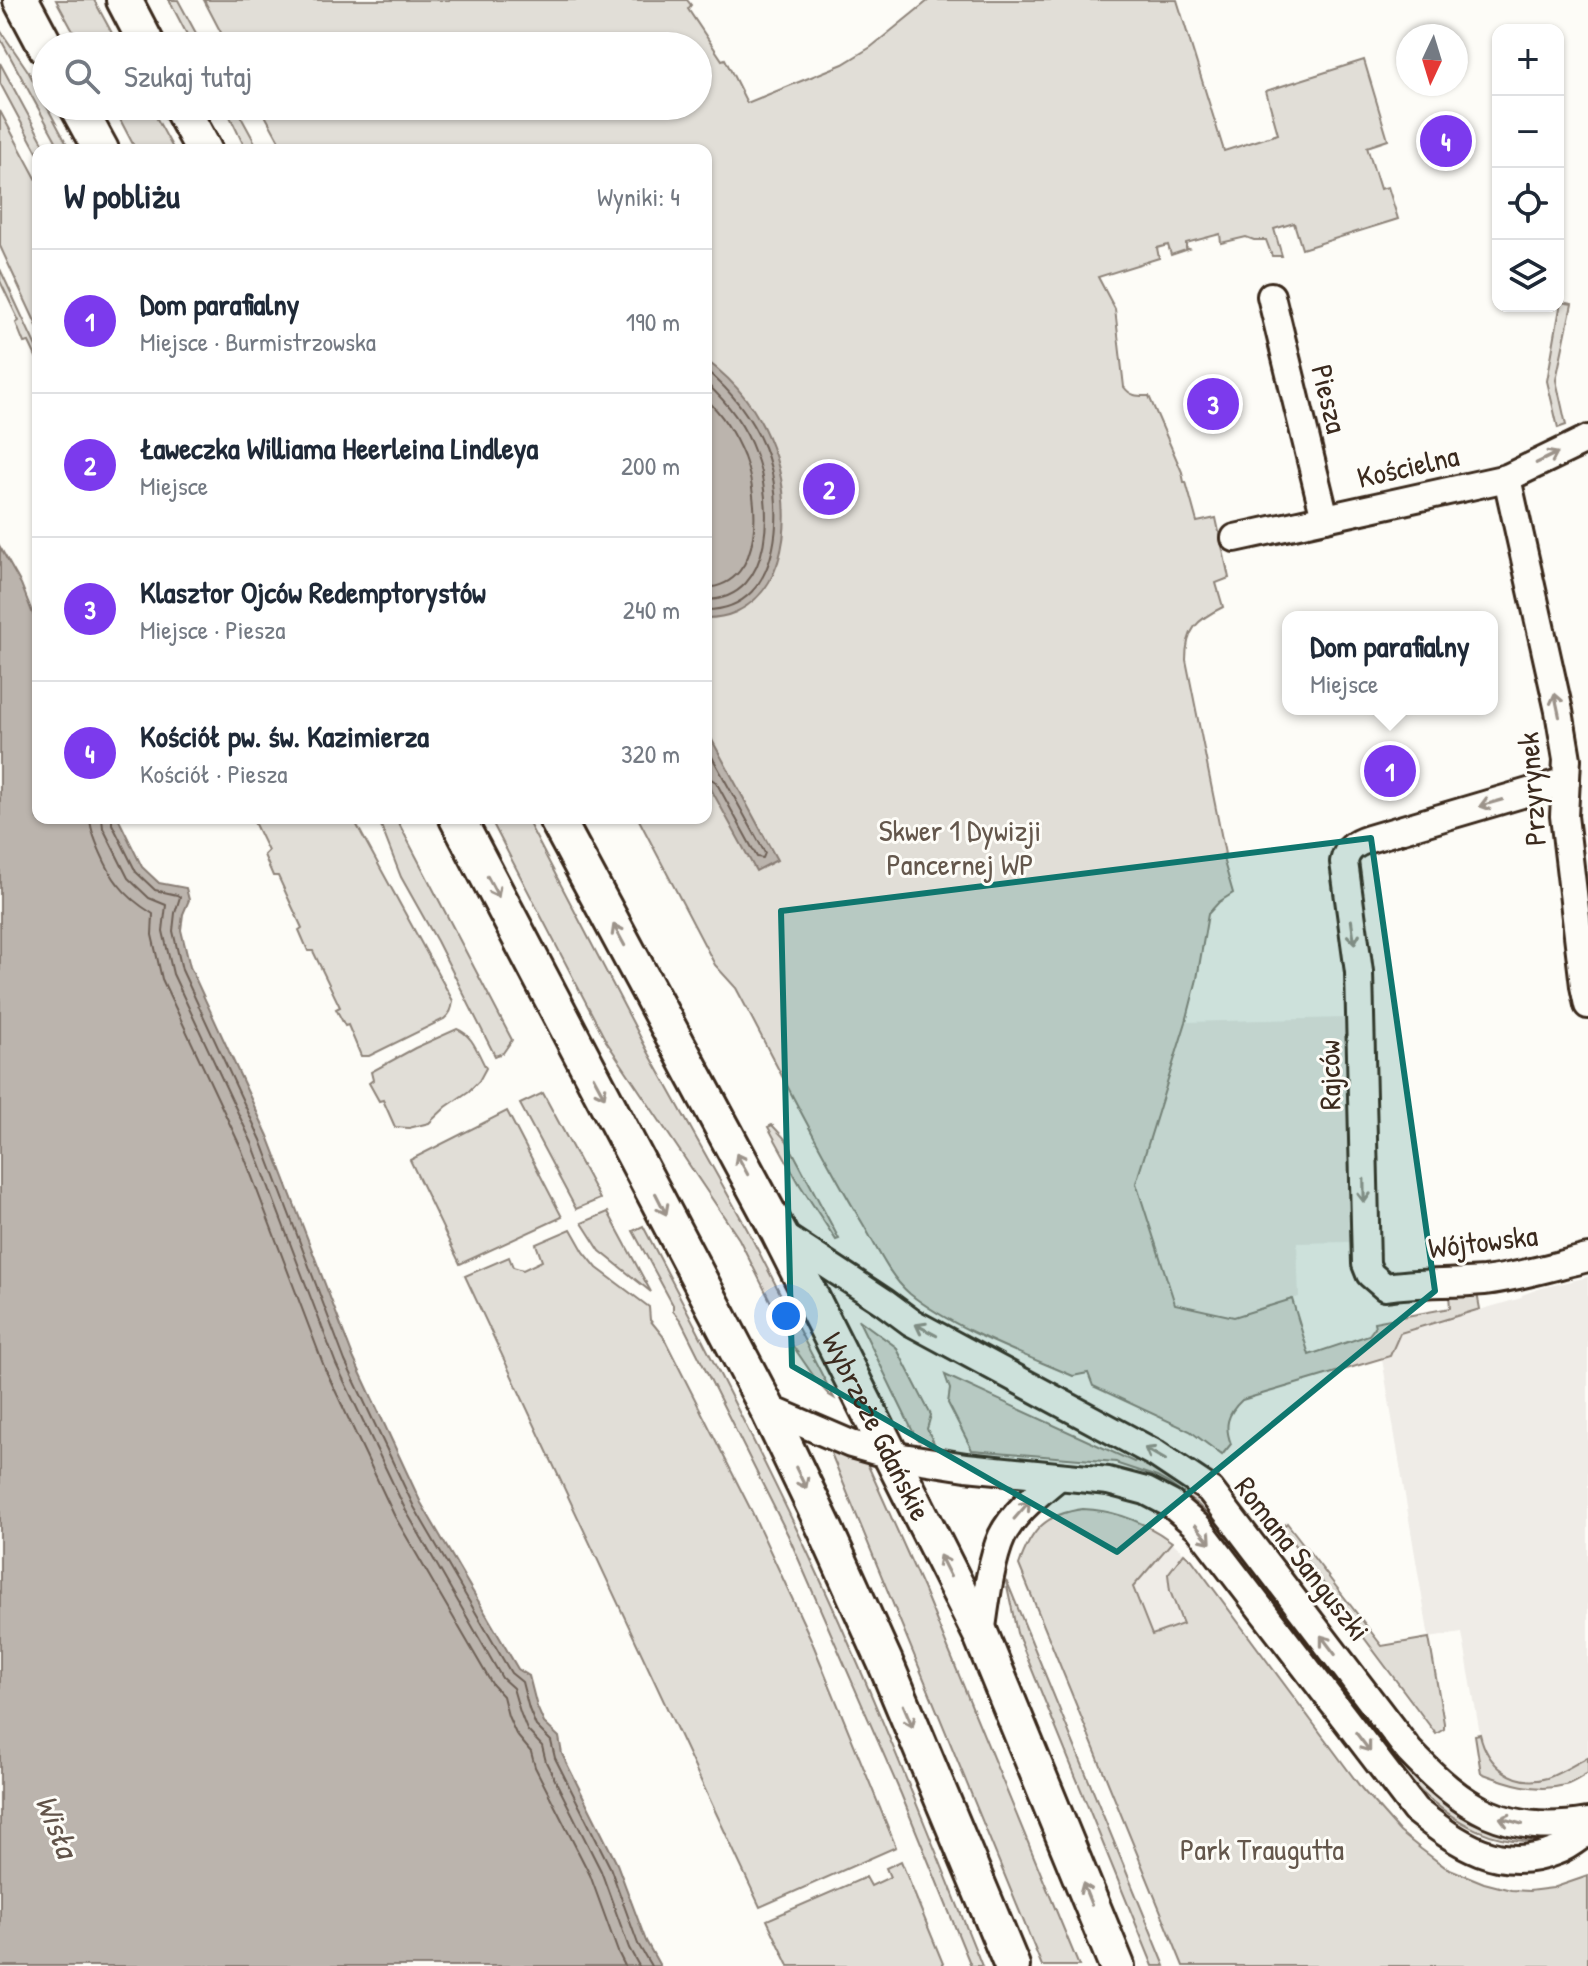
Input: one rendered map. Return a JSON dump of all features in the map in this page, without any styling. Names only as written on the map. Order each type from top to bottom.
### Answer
[{"type":"main road","points":[[21,0],[38,32]]},
{"type":"main road","points":[[124,0],[141,32]]},
{"type":"main road","points":[[85,120],[98,144]]},
{"type":"main road","points":[[188,120],[201,144]]},
{"type":"main road","points":[[460,824],[767,1408],[885,1662],[1012,1966]]},
{"type":"main road","name":"Wybrzeże Gdańskie","points":[[559,824],[779,1233],[981,1635],[1117,1966]]},
{"type":"street","name":"Piesza","points":[[1271,296],[1325,518]]},
{"type":"street","name":"Kościelna","points":[[1235,538],[1507,478],[1588,439]]},
{"type":"street","name":"Przyrynek","points":[[1507,478],[1567,759],[1564,816],[1588,1005]]},
{"type":"street","name":"Rajców","points":[[1377,1280],[1366,1264],[1359,972],[1345,868],[1346,854],[1355,845],[1369,839],[1566,781]]},
{"type":"street","name":"Romana Sanguszki","points":[[779,1233],[911,1322],[1156,1454],[1210,1490],[1409,1751],[1436,1780],[1466,1803],[1521,1825],[1562,1826],[1588,1822]]},
{"type":"street","name":"Wójtowska","points":[[1377,1280],[1481,1281],[1588,1258]]},
{"type":"street","name":"Romana Sanguszki","points":[[767,1408],[851,1444],[890,1455],[950,1465],[1108,1481],[1146,1491],[1171,1504],[1198,1527],[1415,1810],[1440,1830],[1481,1852],[1499,1858],[1528,1860],[1559,1851],[1588,1831]]},
{"type":"street","points":[[981,1635],[986,1595],[1001,1538],[1028,1502],[1058,1477]]},
{"type":"highlighted area","points":[[1371,838],[1435,1291],[1117,1552],[792,1366],[781,911]]},
{"type":"shaded area","points":[[1345,1018],[1351,1242],[1297,1243],[1299,1297],[1234,1317],[1175,1304],[1136,1183],[1186,1022]]},
{"type":"shaded area","points":[[1588,1277],[1588,1757],[1553,1776],[1524,1779],[1507,1774],[1487,1754],[1480,1734],[1462,1633],[1429,1638],[1382,1359],[1390,1356],[1400,1333],[1521,1298],[1541,1288]]},
{"type":"shaded area","points":[[1172,1542],[1184,1553],[1168,1574],[1170,1591],[1183,1624],[1152,1635],[1133,1587]]},
{"type":"green space","points":[[56,0],[94,0],[111,32],[73,32]]},
{"type":"green space","points":[[169,0],[178,0],[195,32],[186,32]]},
{"type":"green space","name":"Skwer 1 Dywizji Pancernej WP","points":[[204,0],[687,0],[691,5],[688,9],[703,32],[221,32]]},
{"type":"green space","name":"Skwer 1 Dywizji Pancernej WP","points":[[929,0],[1177,0],[1224,151],[1278,134],[1266,91],[1364,60],[1388,140],[1367,147],[1380,189],[1388,187],[1398,219],[1302,249],[1294,223],[1274,229],[1282,256],[1272,256],[1266,240],[1246,237],[1221,243],[1220,234],[1186,243],[1189,249],[1171,255],[1168,245],[1157,248],[1159,258],[1098,277],[1115,309],[1124,387],[1132,394],[1149,396],[1186,482],[1197,522],[1216,518],[1229,578],[1216,583],[1223,607],[1194,627],[1188,641],[1186,660],[1225,854],[1222,855],[1233,893],[1208,914],[1186,1022],[1136,1183],[1175,1304],[1234,1317],[1292,1299],[1309,1355],[1369,1335],[1375,1327],[1374,1322],[1450,1308],[1449,1294],[1477,1293],[1480,1309],[1400,1333],[1390,1356],[1242,1400],[1230,1415],[1227,1426],[1231,1444],[1222,1455],[1190,1431],[1093,1386],[1088,1373],[1073,1376],[988,1340],[910,1294],[884,1261],[736,988],[715,965],[641,824],[712,824],[712,144],[281,144],[268,120],[712,120],[712,45],[722,60],[725,59],[747,103],[843,64],[871,47]]},
{"type":"green space","points":[[0,30],[28,71],[32,79],[32,97],[0,38]]},
{"type":"green space","points":[[0,63],[44,144],[33,144],[0,83]]},
{"type":"green space","points":[[0,111],[32,171],[32,315],[0,246]]},
{"type":"green space","points":[[45,120],[54,120],[67,144],[58,144]]},
{"type":"green space","points":[[120,120],[158,120],[171,144],[133,144]]},
{"type":"green space","points":[[232,120],[243,120],[256,144],[243,144]]},
{"type":"green space","points":[[0,269],[32,338],[32,348],[29,342],[24,343],[16,323],[19,321],[0,281]]},
{"type":"green space","points":[[1564,303],[1572,304],[1556,380],[1566,425],[1558,428],[1547,381],[1559,312],[1564,312]]},
{"type":"green space","points":[[255,824],[356,824],[453,1001],[446,1017],[369,1056],[361,1056],[348,1025],[345,1026],[336,1009],[340,1007],[313,951],[308,951],[299,930],[302,928],[278,876],[273,876],[264,855],[268,851]]},
{"type":"green space","points":[[380,824],[399,824],[512,1040],[503,1053],[495,1056],[401,877]]},
{"type":"green space","points":[[493,824],[529,824],[646,1048],[747,1229],[834,1398],[819,1384],[793,1346],[739,1239],[606,1041]]},
{"type":"green space","points":[[457,1029],[471,1040],[486,1068],[479,1081],[429,1123],[409,1128],[395,1127],[383,1100],[379,1101],[369,1083],[373,1080],[371,1072]]},
{"type":"green space","points":[[543,1093],[600,1199],[576,1209],[520,1104]]},
{"type":"green space","points":[[507,1111],[562,1217],[460,1264],[410,1160]]},
{"type":"green space","points":[[772,1125],[787,1141],[839,1239],[836,1240],[800,1185],[768,1127]]},
{"type":"green space","points":[[608,1212],[651,1292],[600,1251],[582,1223]]},
{"type":"green space","points":[[643,1226],[741,1415],[822,1584],[893,1746],[982,1966],[971,1966],[901,1794],[788,1535],[633,1231]]},
{"type":"green space","points":[[571,1229],[597,1268],[649,1307],[650,1320],[663,1336],[752,1512],[810,1637],[896,1847],[760,1907],[465,1276],[509,1257],[513,1267],[523,1270],[542,1261],[536,1244]]},
{"type":"green space","points":[[858,1319],[896,1347],[931,1415],[927,1429],[934,1443],[918,1440],[915,1436]]},
{"type":"green space","points":[[945,1375],[1160,1471],[1192,1491],[1225,1523],[1426,1787],[1462,1815],[1489,1828],[1517,1836],[1555,1838],[1534,1841],[1495,1837],[1460,1821],[1428,1798],[1413,1784],[1219,1526],[1198,1505],[1157,1477],[1116,1462],[972,1450],[948,1403],[950,1389]]},
{"type":"green space","points":[[826,1441],[866,1461],[923,1588],[1079,1966],[1042,1966]]},
{"type":"green space","name":"Park Traugutta","points":[[1083,1509],[1130,1519],[1172,1542],[1133,1587],[1152,1635],[1183,1624],[1170,1591],[1168,1574],[1184,1553],[1362,1789],[1400,1832],[1445,1867],[1511,1890],[1553,1888],[1588,1876],[1588,1966],[1183,1966],[1019,1565],[1029,1542],[1041,1526],[1059,1515]]},
{"type":"green space","points":[[1287,1523],[1382,1646],[1429,1638],[1444,1729],[1436,1734],[1282,1528]]},
{"type":"green space","points":[[1006,1581],[1165,1966],[1153,1966],[1017,1633]]},
{"type":"green space","points":[[1480,1734],[1489,1755],[1513,1777],[1524,1780],[1547,1778],[1588,1757],[1588,1773],[1568,1784],[1543,1788],[1491,1777],[1481,1773],[1475,1735]]},
{"type":"green space","points":[[901,1861],[944,1966],[789,1966],[767,1920],[866,1877],[871,1886],[890,1877],[886,1868]]},
{"type":"water","points":[[712,365],[737,388],[760,422],[779,468],[785,514],[778,561],[769,582],[755,599],[736,612],[712,617]]},
{"type":"water","name":"Wisła","points":[[0,547],[21,584],[32,612],[32,824],[121,824],[142,867],[159,883],[186,888],[189,900],[181,930],[190,967],[268,1136],[353,1357],[421,1503],[518,1669],[529,1676],[544,1723],[559,1737],[562,1754],[617,1864],[646,1941],[660,1966],[0,1966]]},
{"type":"water","points":[[712,740],[777,860],[756,871],[712,791]]},
{"type":"place","name":"Kościół pw. św. Kazimierza","points":[[1446,141]]},
{"type":"place","name":"Klasztor Ojców Redemptorystów","points":[[1213,404]]},
{"type":"place","name":"Ławeczka Williama Heerleina Lindleya","points":[[829,489]]},
{"type":"place","name":"Dom parafialny","points":[[1390,771]]}]
